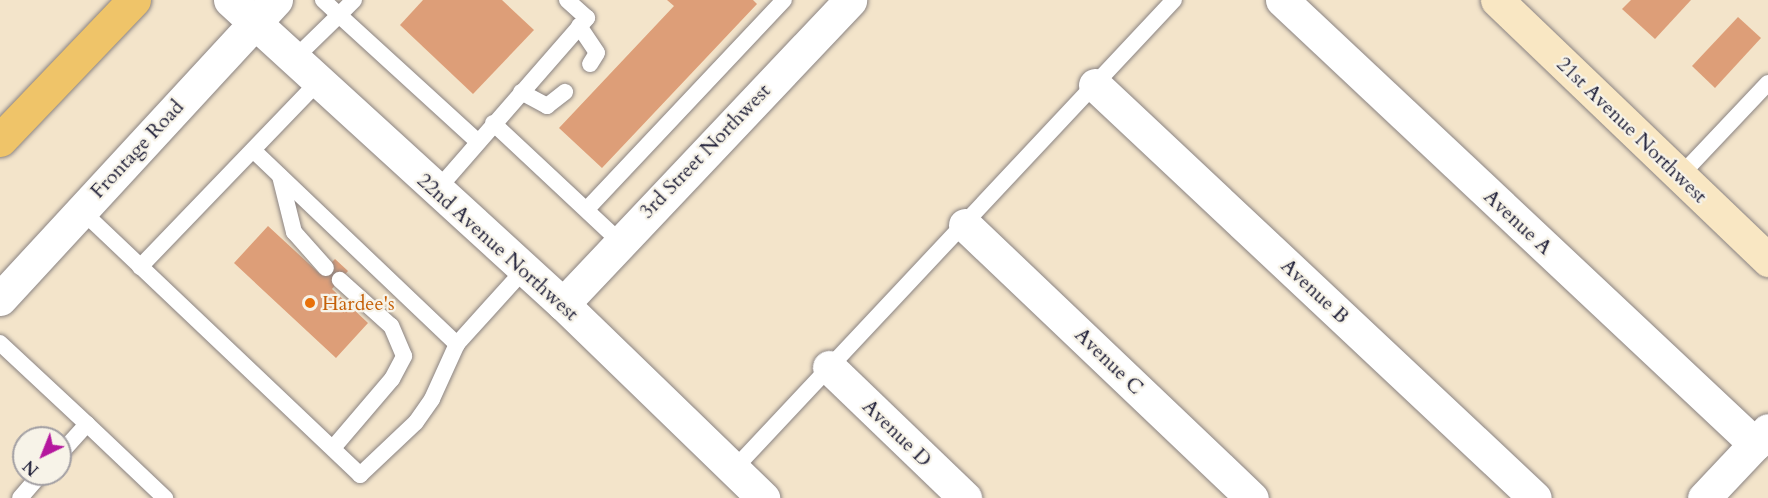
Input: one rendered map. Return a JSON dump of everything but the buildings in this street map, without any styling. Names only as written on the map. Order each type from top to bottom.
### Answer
[{"type":"main road","points":[[0,140],[134,0]]},
{"type":"street","name":"22nd Avenue Northwest","points":[[230,0],[266,11],[295,58],[523,271],[563,304],[763,498]]},
{"type":"street","name":"Avenue A","points":[[1282,0],[1761,437]]},
{"type":"street","name":"3rd Street Northwest","points":[[563,304],[845,2]]},
{"type":"street","name":"21st Avenue Northwest","points":[[1512,5],[1680,176],[1768,260]]},
{"type":"street","name":"Frontage Road","points":[[0,299],[266,11]]},
{"type":"street","name":"Avenue B","points":[[1095,85],[1535,498]]},
{"type":"street","name":"Avenue C","points":[[965,225],[1252,498]]},
{"type":"street","name":"Avenue D","points":[[829,367],[965,498]]},
{"type":"street","points":[[1704,498],[1761,437]]},
{"type":"lane","points":[[323,0],[478,142]]},
{"type":"lane","points":[[295,58],[354,0]]},
{"type":"lane","points":[[436,191],[587,18],[567,0]]},
{"type":"lane","points":[[587,209],[784,0]]},
{"type":"lane","points":[[734,470],[1174,0]]},
{"type":"lane","points":[[579,26],[597,53],[590,64]]},
{"type":"lane","points":[[140,267],[319,81]]},
{"type":"lane","points":[[1680,176],[1768,82]]},
{"type":"lane","points":[[521,92],[547,106],[565,92]]},
{"type":"lane","points":[[493,123],[587,209],[619,242]]},
{"type":"lane","points":[[253,150],[457,344]]},
{"type":"lane","points":[[280,176],[294,232],[326,268]]},
{"type":"lane","points":[[81,210],[360,475],[416,422],[432,399],[457,344],[523,271]]},
{"type":"lane","points":[[333,448],[392,379],[404,356],[391,326],[340,280]]},
{"type":"lane","points":[[0,343],[165,498]]},
{"type":"lane","points":[[72,440],[87,424]]},
{"type":"lane","points":[[20,498],[30,486]]},
{"type":"place","name":"Hardee's","points":[[310,303]]}]
